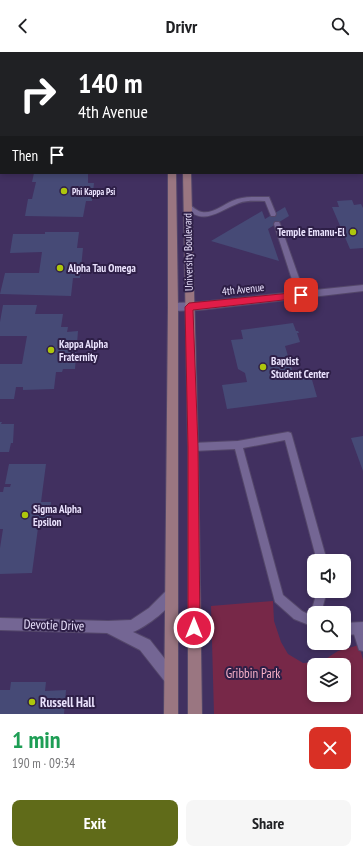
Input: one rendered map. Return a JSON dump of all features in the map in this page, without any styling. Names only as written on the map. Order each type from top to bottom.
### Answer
[{"type":"main road","name":"University Boulevard","points":[[171,714],[173,307],[172,174]]},
{"type":"main road","name":"University Boulevard","points":[[187,174],[193,447],[195,714]]},
{"type":"street","name":"4th Avenue","points":[[173,307],[189,307],[363,288]]},
{"type":"street","name":"Devotie Drive","points":[[0,624],[108,627],[132,626],[153,612],[172,593]]},
{"type":"street","name":"Devotie Drive","points":[[108,627],[145,646],[171,678]]},
{"type":"lane","points":[[188,206],[196,213],[206,214],[220,211],[236,202],[247,199],[267,199],[273,214]]},
{"type":"lane","points":[[277,224],[301,295]]},
{"type":"lane","points":[[193,447],[238,445],[288,436],[320,554]]},
{"type":"lane","points":[[238,445],[280,598],[298,615],[307,619]]},
{"type":"lane","points":[[360,628],[363,646]]},
{"type":"shaded area","points":[[0,174],[363,174],[363,714],[0,714]]},
{"type":"green space","name":"Gribbin Park","points":[[273,601],[274,621],[281,642],[288,654],[303,663],[307,663],[307,702],[351,702],[351,658],[327,658],[338,651],[351,650],[351,647],[359,645],[363,660],[363,714],[214,714],[211,606]]},
{"type":"building","name":"Phi Kappa Psi","points":[[34,174],[88,174],[88,183],[94,183],[92,201],[86,201],[83,217],[25,216],[28,199],[32,199],[36,182],[32,182]]},
{"type":"building","name":"Temple Emanu-El","points":[[352,200],[354,205],[361,204],[363,208],[363,248],[350,249],[332,207],[339,207],[337,201]]},
{"type":"building","points":[[285,207],[289,216],[268,229],[279,261],[211,241],[262,211],[265,219]]},
{"type":"building","name":"Alpha Tau Omega","points":[[45,232],[79,232],[77,248],[83,248],[80,278],[73,278],[71,296],[0,294],[5,273],[39,273],[42,252],[10,253],[13,234],[45,234]]},
{"type":"building","name":"Kappa Alpha Fraternity","points":[[3,305],[37,305],[35,314],[63,314],[61,327],[68,327],[67,332],[78,331],[75,369],[63,369],[62,372],[56,372],[54,389],[23,390],[23,387],[16,387],[14,399],[0,399],[0,364],[22,364],[27,336],[0,336],[0,322]]},
{"type":"building","points":[[293,323],[296,331],[299,333],[297,333],[300,342],[285,346],[294,376],[310,373],[317,397],[227,409],[222,385],[247,382],[245,373],[238,369],[231,340],[243,339],[241,330]]},
{"type":"building","points":[[0,422],[2,422],[1,424],[14,424],[13,443],[11,443],[9,452],[0,452]]},
{"type":"building","points":[[363,436],[363,471],[351,438]]},
{"type":"building","name":"Sigma Alpha Epsilon","points":[[9,464],[46,464],[41,502],[51,502],[48,528],[38,528],[32,573],[0,574],[0,548],[3,529],[0,529],[0,492],[3,492],[4,487],[10,487],[11,484],[5,484]]},
{"type":"building","name":"Russell Hall","points":[[11,682],[46,682],[45,691],[66,690],[64,714],[0,714],[0,690],[10,690]]},
{"type":"place","name":"Phi Kappa Psi","points":[[64,191]]},
{"type":"place","name":"Temple Emanu-El","points":[[353,232]]},
{"type":"place","name":"Alpha Tau Omega","points":[[60,268]]},
{"type":"place","name":"Kappa Alpha Fraternity","points":[[51,350]]},
{"type":"place","name":"Baptist Student Center","points":[[263,367]]},
{"type":"place","name":"Sigma Alpha Epsilon","points":[[25,515]]},
{"type":"place","name":"Russell Hall","points":[[32,702]]},
{"type":"route","points":[[194,628],[193,447],[189,307],[301,295]]}]
